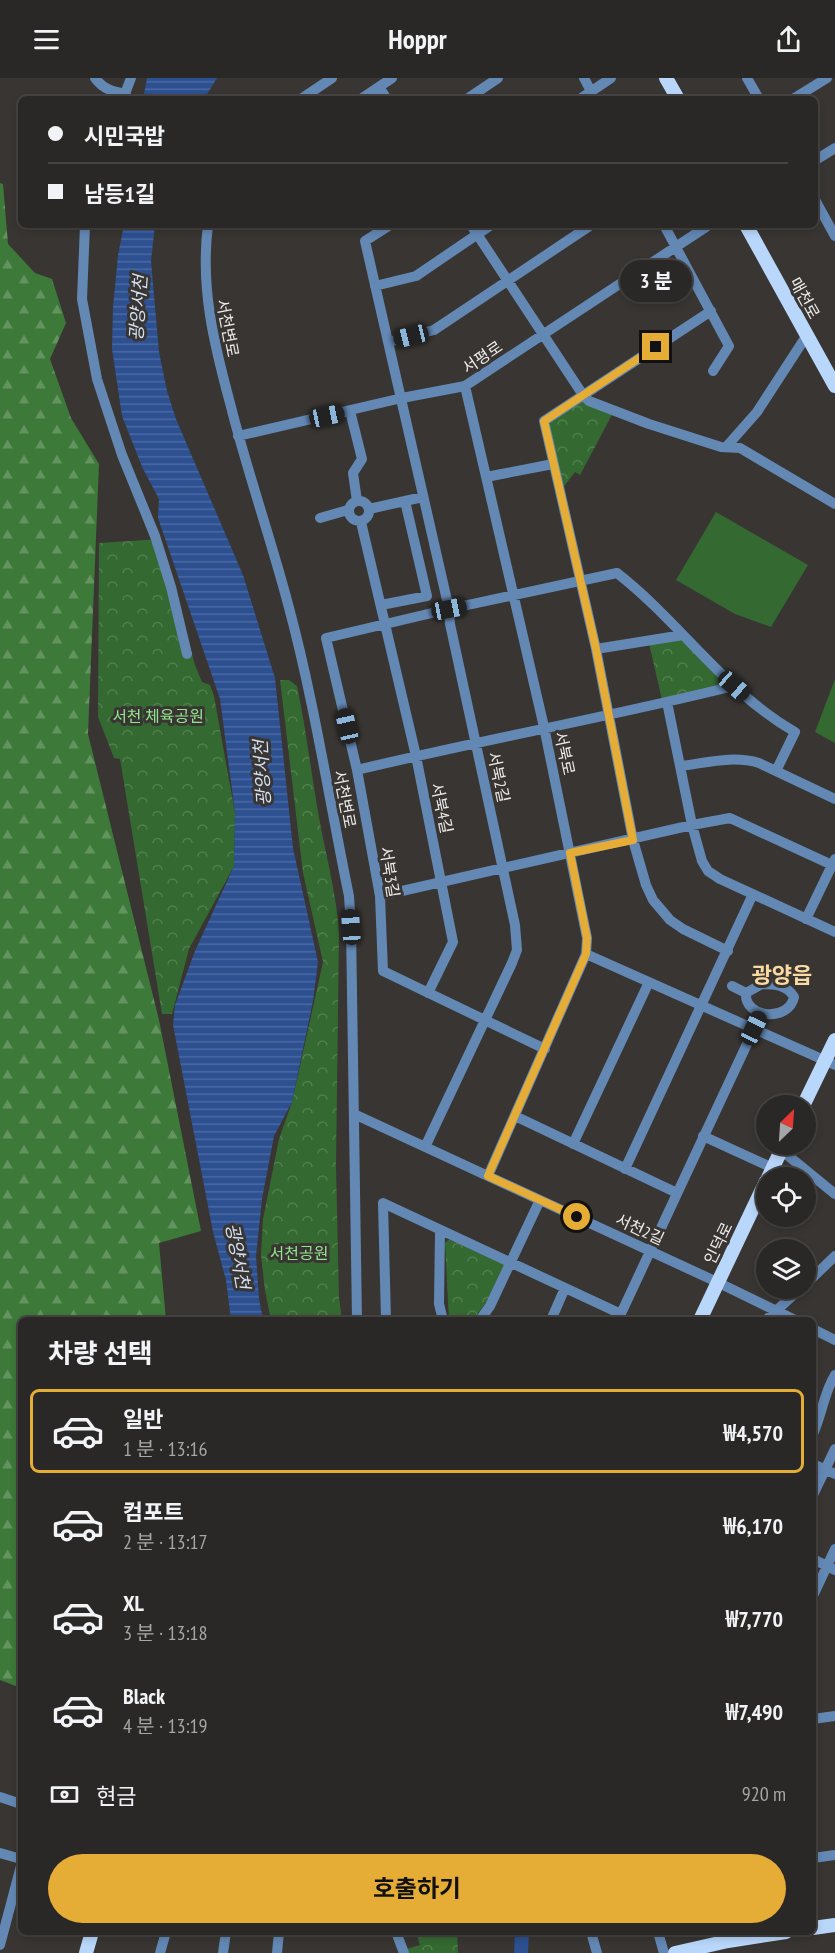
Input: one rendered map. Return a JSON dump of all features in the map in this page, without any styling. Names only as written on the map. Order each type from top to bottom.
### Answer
[{"type":"main road","points":[[666,78],[676,96]]},
{"type":"main road","name":"매천로","points":[[748,228],[833,377]]},
{"type":"main road","points":[[810,1095],[830,1063],[835,1040]]},
{"type":"main road","name":"인덕로","points":[[701,1317],[756,1202]]},
{"type":"main road","points":[[816,1927],[835,1924]]},
{"type":"main road","points":[[86,1953],[91,1935]]},
{"type":"main road","points":[[675,1953],[767,1935]]},
{"type":"street","points":[[95,78],[103,87],[122,96]]},
{"type":"street","points":[[124,96],[131,78]]},
{"type":"street","points":[[305,96],[332,78]]},
{"type":"street","points":[[366,96],[392,78]]},
{"type":"street","points":[[471,96],[498,78]]},
{"type":"street","points":[[584,78],[593,95],[611,78]]},
{"type":"street","points":[[747,78],[757,96]]},
{"type":"street","points":[[799,96],[827,78]]},
{"type":"street","points":[[379,87],[385,96]]},
{"type":"street","points":[[818,158],[835,148]]},
{"type":"street","points":[[818,205],[835,236]]},
{"type":"street","points":[[85,228],[82,299],[97,379],[122,455],[165,567],[187,654]]},
{"type":"street","name":"서천변로","points":[[208,228],[205,253],[206,296],[218,357],[238,436],[288,604],[308,687],[349,896],[357,1317]]},
{"type":"street","name":"서북2길","points":[[384,228],[365,241],[449,609],[450,624],[515,925],[517,950],[425,1147]]},
{"type":"street","points":[[389,342],[434,330],[587,228]]},
{"type":"street","points":[[666,228],[729,346],[713,371]]},
{"type":"street","name":"서평로","points":[[238,436],[402,398],[465,386],[704,228]]},
{"type":"street","points":[[375,286],[416,276],[474,230],[589,401],[649,424],[721,447],[740,448],[835,504]]},
{"type":"street","points":[[711,312],[544,421],[596,649],[633,840],[645,885],[670,920],[683,929],[728,951]]},
{"type":"street","points":[[727,446],[757,412],[807,335]]},
{"type":"street","name":"서북로","points":[[465,386],[544,727],[587,938],[586,954],[488,1176]]},
{"type":"street","points":[[350,411],[362,459],[352,473],[357,501]]},
{"type":"street","points":[[486,477],[553,464]]},
{"type":"street","points":[[369,509],[423,497]]},
{"type":"street","points":[[320,518],[348,510],[351,504],[357,501],[366,504],[369,515],[361,522],[352,519],[348,510]]},
{"type":"street","points":[[381,605],[427,597],[405,501]]},
{"type":"street","name":"서북4길","points":[[361,522],[416,756],[453,942],[428,993]]},
{"type":"street","points":[[386,625],[617,573],[638,590],[734,686],[770,718],[795,732],[777,771]]},
{"type":"street","name":"서북3길","points":[[386,625],[326,638],[357,770],[380,896],[383,971],[544,1049]]},
{"type":"street","points":[[596,649],[683,635]]},
{"type":"street","points":[[357,770],[734,686]]},
{"type":"street","points":[[667,702],[692,825],[702,861],[708,871],[720,879],[835,932]]},
{"type":"street","points":[[680,766],[736,759],[759,763],[835,799]]},
{"type":"street","points":[[380,896],[730,818],[833,862],[806,919]]},
{"type":"street","points":[[626,1169],[753,894]]},
{"type":"street","points":[[586,954],[830,1063]]},
{"type":"street","points":[[573,1144],[649,982]]},
{"type":"street","points":[[762,984],[779,985],[794,997],[789,1008],[775,1014],[761,1014],[748,1003],[746,993],[762,984]]},
{"type":"street","points":[[732,986],[746,993]]},
{"type":"street","points":[[386,1317],[383,1203],[511,1262],[620,1317],[761,1014]]},
{"type":"street","name":"서천2길","points":[[354,1114],[789,1317]]},
{"type":"street","points":[[515,1116],[677,1193]]},
{"type":"street","points":[[703,1136],[756,1168]]},
{"type":"street","points":[[792,1155],[835,1194]]},
{"type":"street","points":[[482,1317],[490,1306],[540,1200]]},
{"type":"street","points":[[440,1230],[439,1304],[442,1317]]},
{"type":"street","points":[[816,1274],[835,1256]]},
{"type":"street","points":[[552,1317],[565,1288]]},
{"type":"street","points":[[770,1317],[790,1299]]},
{"type":"street","points":[[816,1330],[835,1340]]},
{"type":"street","points":[[816,1428],[835,1375]]},
{"type":"street","points":[[816,1492],[830,1472],[835,1449]]},
{"type":"street","points":[[816,1465],[830,1472]]},
{"type":"street","points":[[816,1591],[831,1568],[835,1549]]},
{"type":"street","points":[[816,1560],[831,1568]]},
{"type":"street","points":[[816,1719],[835,1716]]},
{"type":"street","points":[[0,1797],[18,1803]]},
{"type":"street","points":[[0,1853],[18,1858]]},
{"type":"street","points":[[816,1858],[835,1855]]},
{"type":"street","points":[[0,1945],[18,1877]]},
{"type":"street","points":[[160,1953],[165,1935]]},
{"type":"street","points":[[223,1953],[226,1935]]},
{"type":"street","points":[[277,1953],[279,1935]]},
{"type":"street","points":[[397,1935],[404,1953]]},
{"type":"street","points":[[592,1935],[597,1953]]},
{"type":"street","points":[[659,1935],[664,1953]]},
{"type":"green space","points":[[0,183],[3,184],[8,244],[35,273],[52,279],[66,323],[50,359],[71,418],[99,464],[88,734],[159,1020],[201,1231],[159,1243],[166,1317],[18,1317],[18,1687],[0,1680]]},
{"type":"green space","points":[[583,400],[613,413],[580,475],[575,472],[562,489],[547,423]]},
{"type":"green space","points":[[716,512],[808,565],[771,627],[735,614],[676,580]]},
{"type":"green space","name":"서천 체육공원","points":[[160,539],[195,665],[202,682],[210,685],[214,696],[235,813],[234,866],[189,949],[172,1014],[162,1014],[120,759],[114,758],[98,717],[99,543]]},
{"type":"green space","points":[[680,634],[723,675],[721,688],[662,700],[648,639]]},
{"type":"green space","points":[[835,679],[835,743],[815,732]]},
{"type":"green space","name":"서천공원","points":[[280,680],[289,680],[297,686],[338,921],[336,1167],[339,1297],[342,1317],[270,1317],[261,1255],[263,1219],[279,1139],[292,1102],[323,962],[303,873]]},
{"type":"green space","points":[[450,1240],[505,1265],[490,1297],[475,1317],[449,1317],[445,1243]]},
{"type":"green space","points":[[417,1935],[457,1935],[458,1953],[407,1953],[406,1949],[420,1945]]},
{"type":"water","points":[[147,78],[217,78],[206,96],[144,96]]},
{"type":"water","points":[[123,228],[155,228],[151,261],[159,352],[167,391],[176,419],[243,575],[275,678],[293,848],[318,962],[313,1001],[292,1102],[274,1136],[262,1199],[256,1256],[262,1317],[231,1317],[226,1280],[213,1232],[173,1025],[175,1005],[195,951],[234,866],[235,813],[220,699],[158,518],[159,499],[143,469],[122,416],[112,349],[118,255]]},
{"type":"waterway","name":"광양서천","points":[[521,1953],[522,1935]]},
{"type":"district","name":"광양읍","points":[[782,975]]},
{"type":"route","points":[[577,1217],[488,1176],[586,954],[587,938],[570,853],[633,840],[596,649],[544,421],[656,347]]}]
